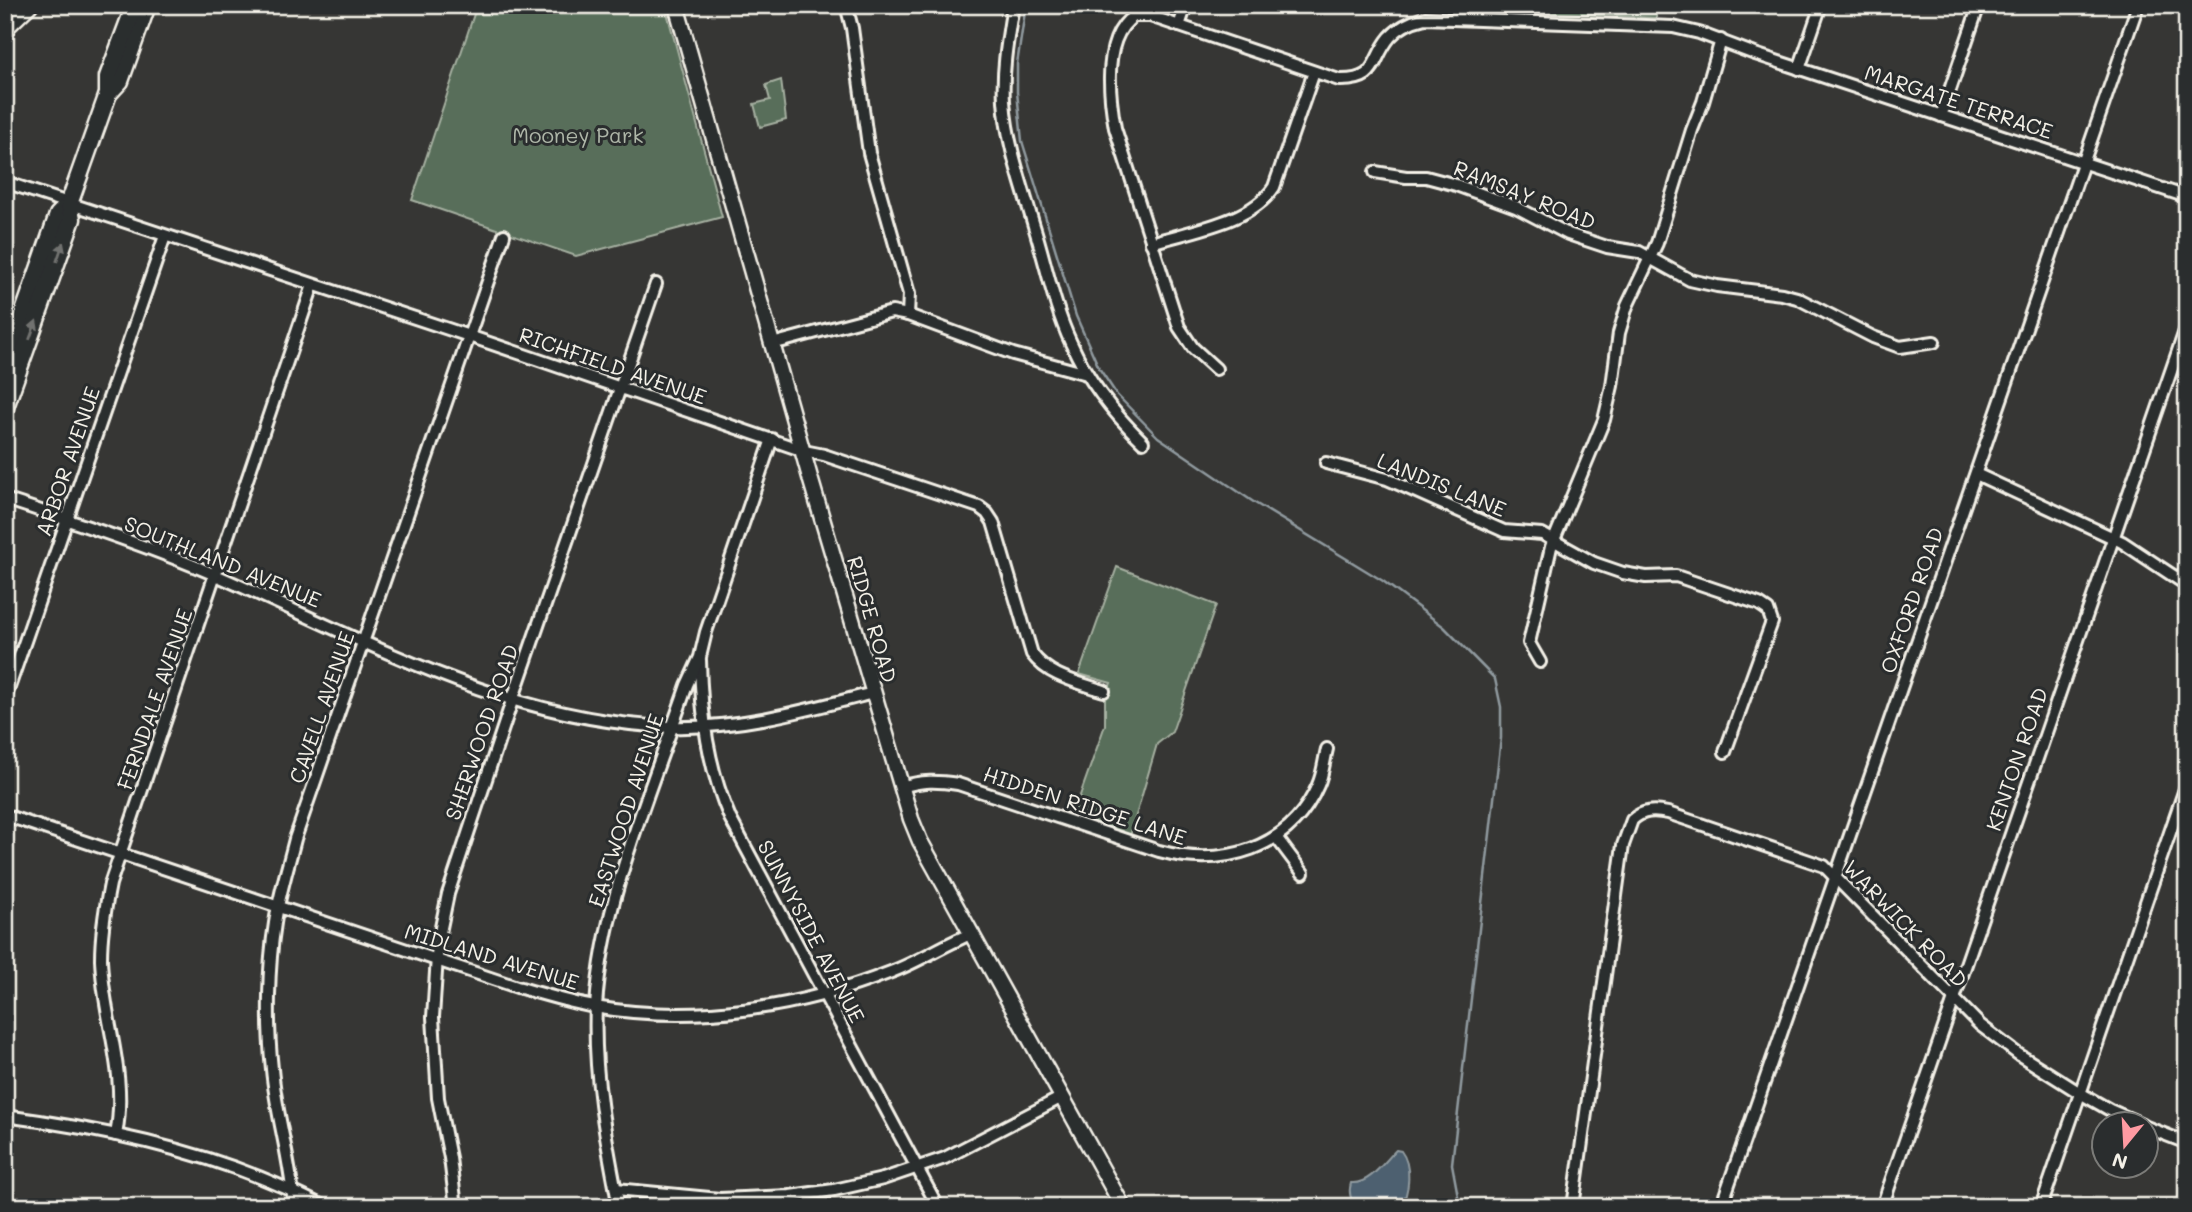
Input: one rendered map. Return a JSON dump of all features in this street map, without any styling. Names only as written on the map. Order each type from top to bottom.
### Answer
[{"type":"main road","points":[[5,366],[58,215],[69,204],[108,94],[108,77],[135,5]]},
{"type":"main road","points":[[108,94],[120,81],[148,5]]},
{"type":"main road","points":[[5,407],[72,219],[69,204]]},
{"type":"street","points":[[511,5],[541,5]]},
{"type":"street","name":"RIDGE ROAD","points":[[676,5],[873,692],[920,841],[1123,1207]]},
{"type":"street","points":[[846,5],[852,27],[869,153],[909,294],[908,315]]},
{"type":"street","points":[[1013,5],[1005,56],[1004,85],[1009,135],[1064,323],[1087,374],[1106,402],[1143,442]]},
{"type":"street","points":[[1179,26],[1186,5]]},
{"type":"street","points":[[1799,69],[1821,5]]},
{"type":"street","points":[[1941,116],[1979,5]]},
{"type":"street","name":"OXFORD ROAD","points":[[1721,1207],[2138,5]]},
{"type":"street","points":[[5,29],[29,6]]},
{"type":"street","name":"MARGATE TERRACE","points":[[1152,243],[1115,128],[1111,107],[1110,75],[1116,38],[1127,20],[1140,15],[1339,80],[1364,77],[1373,69],[1391,36],[1413,21],[1436,17],[1673,27],[1721,40],[1799,69],[2187,197]]},
{"type":"street","points":[[1540,662],[1529,643],[1554,540],[1604,420],[1612,386],[1619,333],[1627,306],[1650,258],[1721,40]]},
{"type":"street","points":[[1216,369],[1193,348],[1179,327],[1152,243],[1235,218],[1256,208],[1268,196],[1275,187],[1314,72]]},
{"type":"street","name":"RAMSAY ROAD","points":[[1375,172],[1426,177],[1457,184],[1525,212],[1568,234],[1607,247],[1639,252],[1674,272],[1703,284],[1797,298],[1872,337],[1899,347],[1934,342]]},
{"type":"street","name":"RICHFIELD AVENUE","points":[[5,182],[804,451],[837,459],[979,507],[993,522],[1032,654],[1041,666],[1051,672],[1104,691]]},
{"type":"street","name":"CAVELL AVENUE","points":[[294,1207],[278,1114],[270,1046],[269,1007],[274,926],[278,907],[295,839],[504,235]]},
{"type":"street","name":"ARBOR AVENUE","points":[[5,699],[165,236]]},
{"type":"street","name":"SHERWOOD ROAD","points":[[456,1207],[438,1098],[433,1017],[436,960],[453,873],[656,284]]},
{"type":"street","name":"FERNDALE AVENUE","points":[[116,1135],[118,1066],[101,959],[105,908],[121,853],[313,285]]},
{"type":"street","points":[[772,344],[892,312],[908,315],[1013,354],[1087,374]]},
{"type":"street","name":"KENTON ROAD","points":[[1882,1207],[2187,325]]},
{"type":"street","name":"EASTWOOD AVENUE","points":[[619,1207],[598,1089],[596,1007],[605,939],[619,882],[687,685],[700,657],[706,632],[772,439]]},
{"type":"street","name":"LANDIS LANE","points":[[1326,463],[1407,487],[1504,531],[1542,534],[1577,555],[1623,573],[1646,577],[1676,576],[1751,600],[1768,610],[1772,622],[1725,752]]},
{"type":"street","points":[[1976,474],[2113,538],[2187,585]]},
{"type":"street","name":"SOUTHLAND AVENUE","points":[[5,499],[216,575],[364,642],[512,701],[595,720],[672,727],[705,726],[758,720],[873,692]]},
{"type":"street","name":"SUNNYSIDE AVENUE","points":[[700,657],[705,726],[712,767],[730,818],[938,1207]]},
{"type":"street","name":"HIDDEN RIDGE LANE","points":[[902,787],[936,780],[958,784],[1183,858],[1202,859],[1238,853],[1276,837],[1289,826],[1311,798],[1322,774],[1327,749]]},
{"type":"street","points":[[2041,1207],[2187,783]]},
{"type":"street","name":"WARWICK ROAD","points":[[1573,1207],[1626,833],[1637,815],[1656,811],[1824,866],[1980,1025],[2018,1054],[2110,1110]]},
{"type":"street","name":"MIDLAND AVENUE","points":[[5,815],[436,960],[541,994],[596,1007],[649,1013],[694,1014],[759,1009],[825,996],[894,971],[972,933]]},
{"type":"street","points":[[1276,837],[1303,873]]},
{"type":"street","points":[[615,1189],[720,1199],[791,1202],[917,1168],[967,1147],[1062,1097]]},
{"type":"street","points":[[5,1116],[116,1135],[193,1156],[276,1184],[325,1207]]},
{"type":"street","name":"WARWICK ROAD","points":[[2160,1132],[2187,1143]]},
{"type":"green space","name":"Mooney Park","points":[[477,5],[665,5],[722,217],[576,256],[412,200]]},
{"type":"green space","points":[[1656,5],[1656,18],[1442,7]]},
{"type":"green space","points":[[781,80],[786,120],[760,127],[754,104],[770,100],[766,85]]},
{"type":"green space","points":[[1117,567],[1216,605],[1172,732],[1157,744],[1130,836],[1072,818],[1105,725],[1105,699],[1111,683],[1079,674]]},
{"type":"water","points":[[1396,1150],[1401,1151],[1405,1157],[1408,1171],[1406,1194],[1400,1207],[1357,1207],[1350,1196],[1351,1183],[1358,1183],[1370,1177]]},
{"type":"waterway","points":[[1026,5],[1017,64],[1022,141],[1076,316],[1099,368],[1117,395],[1158,437],[1255,503],[1383,581],[1444,627],[1495,679],[1501,707],[1501,738],[1452,1164],[1460,1207]]}]
